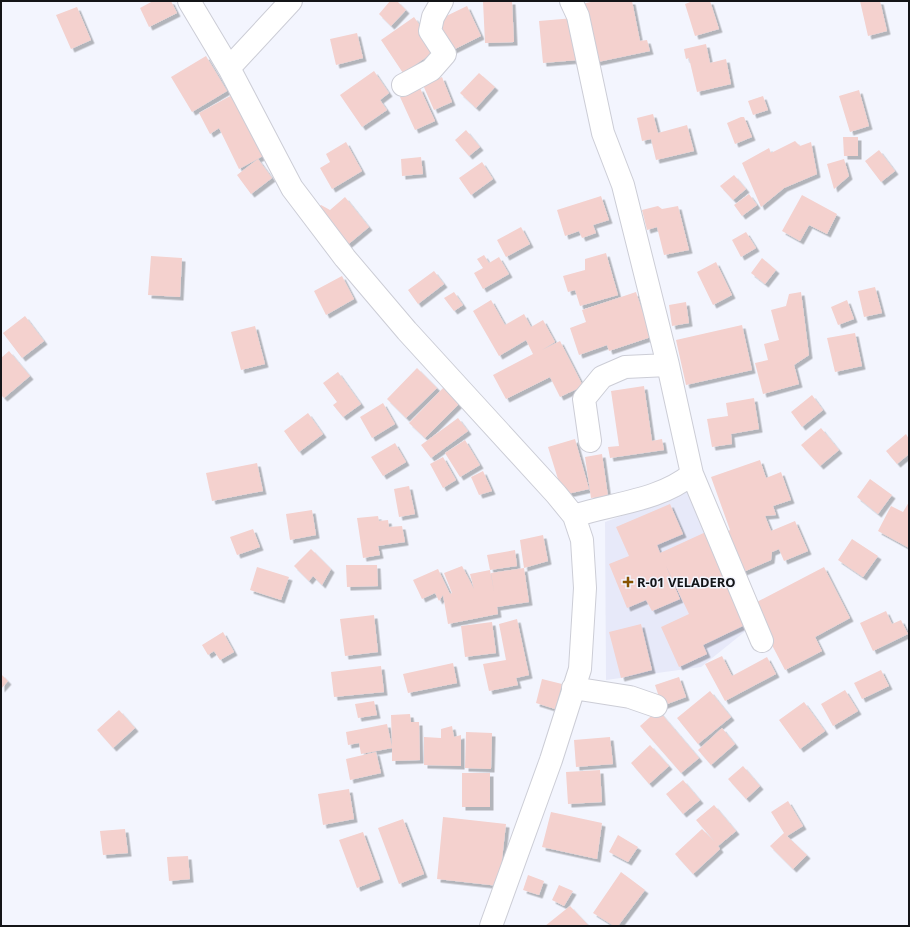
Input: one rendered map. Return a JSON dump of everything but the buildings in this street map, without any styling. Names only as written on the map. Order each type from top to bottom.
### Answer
[{"type":"street","points":[[189,1],[229,68],[292,188],[345,258],[407,331],[517,451],[574,516],[582,540],[585,588],[580,669],[551,760],[491,926]]},
{"type":"street","points":[[229,68],[291,1]]},
{"type":"street","points":[[403,85],[431,70],[445,54],[430,31],[433,17],[442,1]]},
{"type":"street","points":[[571,1],[578,16],[603,133],[623,185],[668,364],[692,474],[762,641]]},
{"type":"street","points":[[590,441],[584,399],[602,377],[625,367],[668,364]]},
{"type":"street","points":[[574,516],[596,508],[664,492],[681,483],[692,474]]},
{"type":"street","points":[[574,688],[630,697],[656,706]]},
{"type":"shaded area","points":[[695,489],[753,625],[701,667],[606,680],[605,522]]},
{"type":"place","name":"R-01 VELADERO","points":[[628,582]]}]
